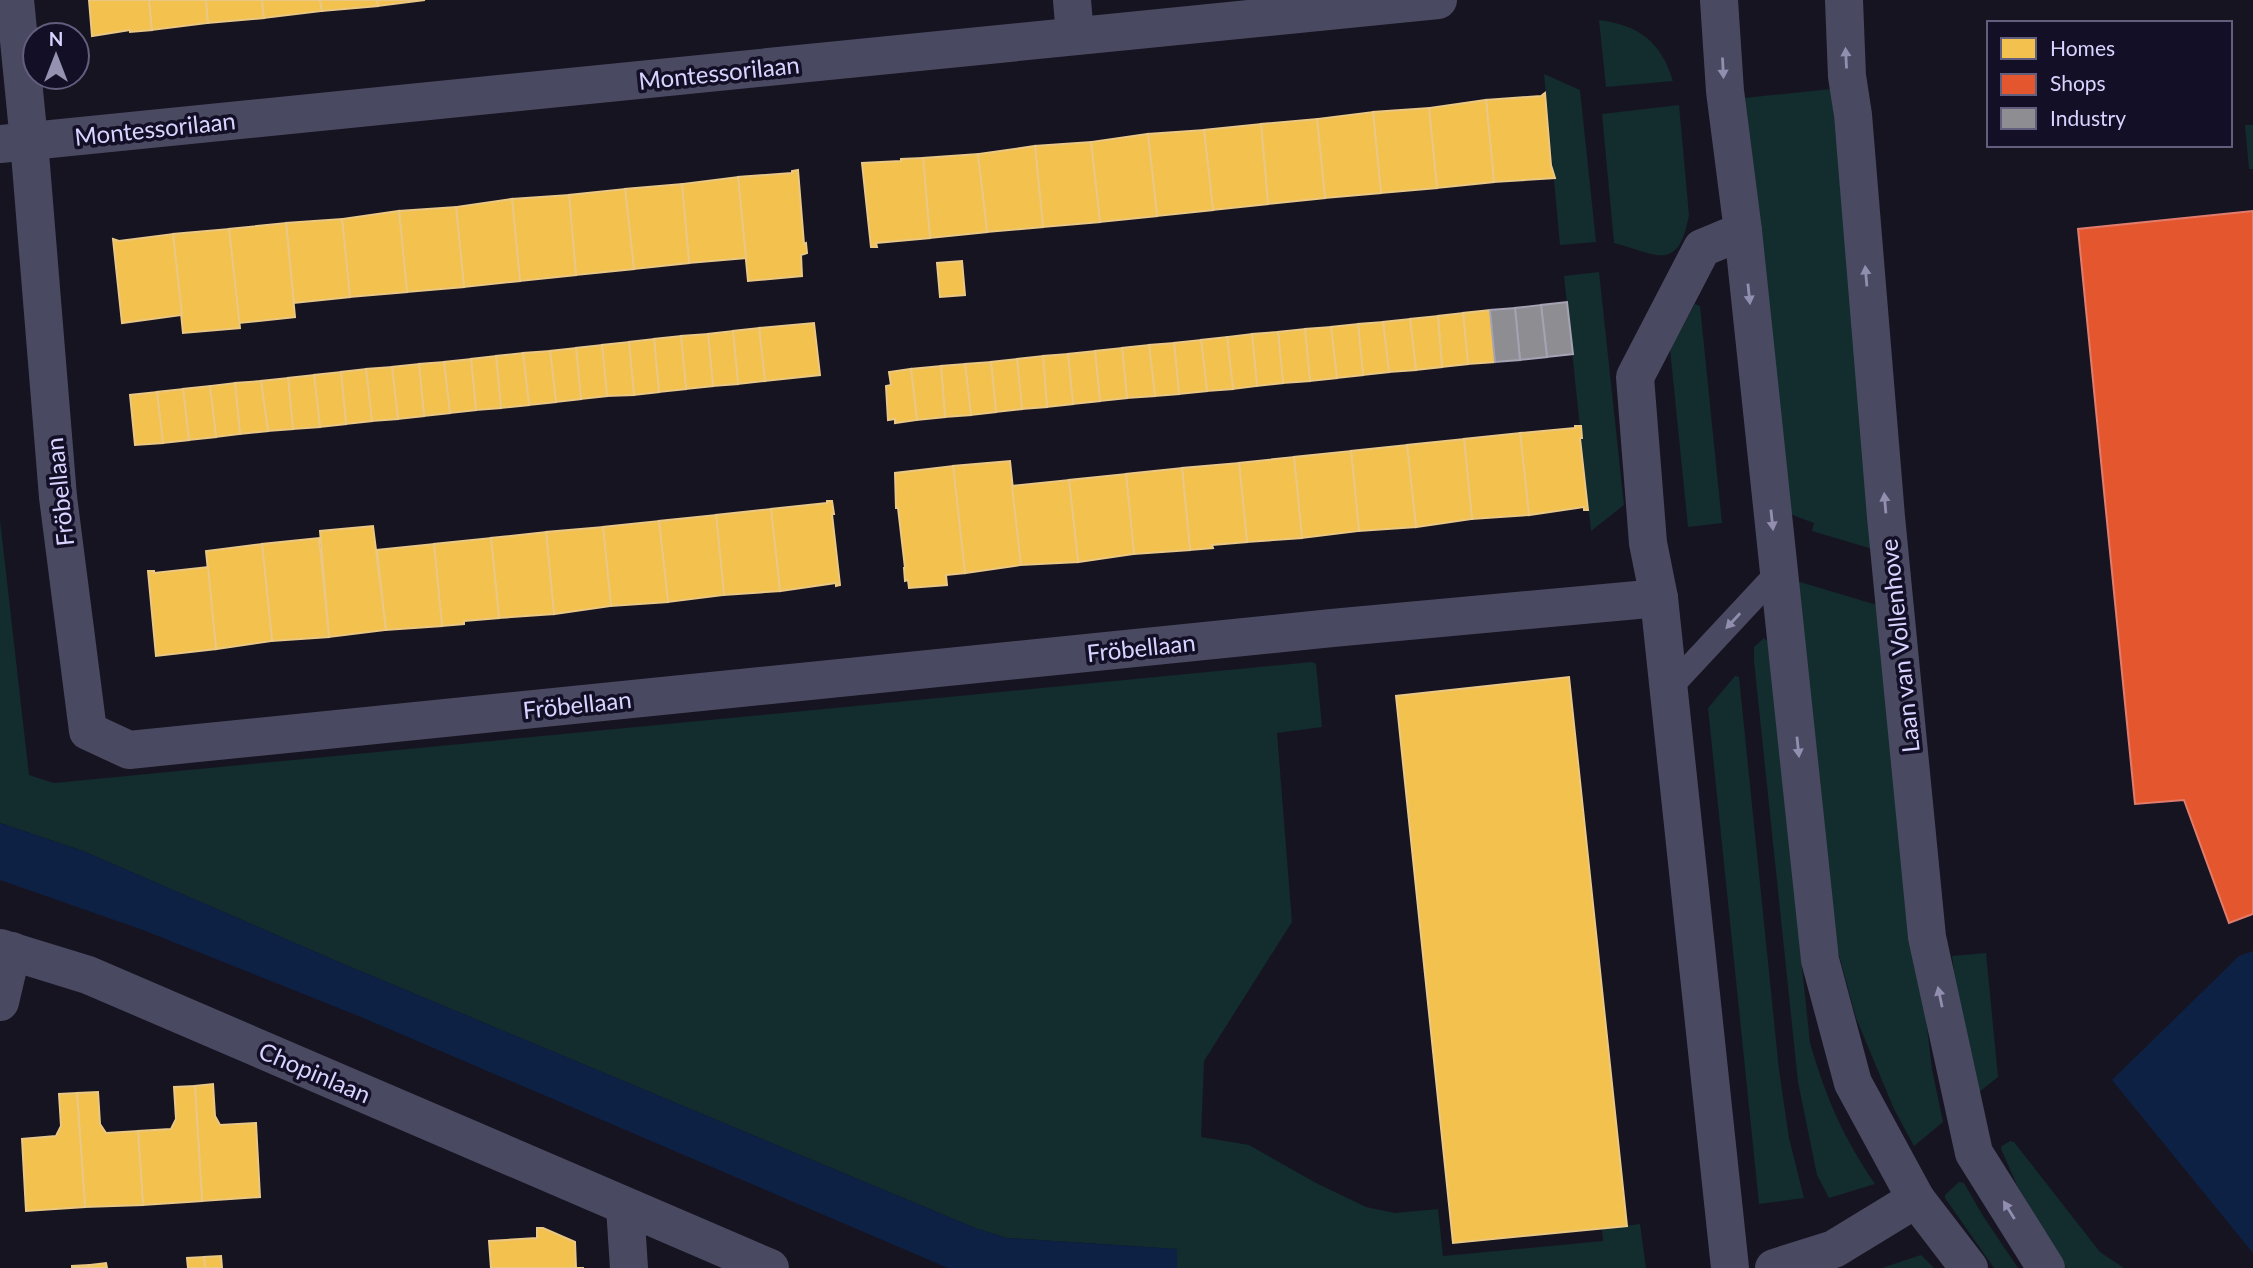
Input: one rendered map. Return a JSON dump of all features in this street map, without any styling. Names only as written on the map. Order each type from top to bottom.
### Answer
[{"type":"street","points":[[15,0],[15,142]]},
{"type":"street","name":"Montessorilaan","points":[[15,142],[1073,18],[1438,0]]},
{"type":"street","points":[[1719,0],[1725,90],[1743,231],[1820,960],[1853,1083],[1916,1199],[1969,1268]]},
{"type":"street","name":"Laan van Vollenhove","points":[[1843,0],[1847,76],[1855,142],[1886,517],[1927,937],[1974,1153],[2046,1268]]},
{"type":"street","name":"Fröbellaan","points":[[15,142],[88,731],[129,750],[1659,597]]},
{"type":"street","points":[[1730,1268],[1659,597],[1648,543],[1635,377],[1702,248],[1743,231]]},
{"type":"street","points":[[0,1002],[6,950]]},
{"type":"street","name":"Chopinlaan","points":[[6,950],[88,975],[625,1208],[770,1268]]},
{"type":"street","points":[[1774,1268],[1834,1249],[1916,1199]]},
{"type":"street","points":[[625,1208],[629,1268]]},
{"type":"lane","points":[[1668,690],[1779,571]]},
{"type":"green space","points":[[1599,20],[1626,26],[1646,38],[1662,56],[1673,81],[1606,87]]},
{"type":"green space","points":[[1544,74],[1580,90],[1596,242],[1560,245]]},
{"type":"green space","points":[[1831,89],[1879,551],[1812,531],[1814,523],[1787,513],[1743,98]]},
{"type":"green space","points":[[1679,105],[1689,215],[1684,234],[1671,253],[1663,255],[1614,243],[1602,114]]},
{"type":"green space","points":[[2245,125],[2253,125],[2253,169],[2249,169]]},
{"type":"green space","points":[[1599,272],[1624,505],[1591,531],[1564,276]]},
{"type":"green space","points":[[1695,304],[1700,306],[1722,523],[1688,527],[1670,349]]},
{"type":"green space","points":[[0,520],[29,775],[54,783],[1312,662],[1316,664],[1322,727],[1277,733],[1292,922],[1204,1061],[1201,1137],[1249,1145],[1316,1183],[1366,1207],[1395,1213],[1438,1209],[1443,1256],[1603,1241],[1602,1229],[1640,1224],[1646,1268],[1177,1268],[1177,1249],[1007,1238],[975,1228],[341,963],[83,851],[0,823]]},
{"type":"green space","points":[[1800,582],[1877,605],[1932,1069],[1943,1122],[1914,1146],[1894,1109],[1856,1018],[1836,944],[1795,585]]},
{"type":"green space","points":[[1764,638],[1768,642],[1810,1043],[1836,1116],[1875,1184],[1829,1198],[1817,1175],[1798,1082],[1754,661],[1754,647]]},
{"type":"green space","points":[[1735,676],[1739,677],[1779,1070],[1789,1138],[1804,1198],[1759,1204],[1708,708]]},
{"type":"green space","points":[[1986,953],[1998,1077],[1979,1092],[1958,1004],[1952,956]]},
{"type":"green space","points":[[2010,1141],[2014,1142],[2100,1252],[2124,1268],[2066,1268],[2017,1185],[2001,1149]]},
{"type":"green space","points":[[1959,1182],[1964,1183],[2018,1268],[1994,1268],[1945,1198]]},
{"type":"green space","points":[[1921,1255],[1934,1268],[1882,1268]]},
{"type":"water","points":[[0,823],[83,851],[341,963],[975,1228],[1007,1238],[1177,1249],[1177,1268],[948,1268],[361,1017],[143,930],[0,880]]},
{"type":"water","points":[[2253,951],[2253,1253],[2112,1080],[2239,956]]},
{"type":"building: Homes","points":[[89,0],[149,0],[152,30],[130,30],[92,36]]},
{"type":"building: Homes","points":[[149,0],[206,0],[208,23],[152,30]]},
{"type":"building: Homes","points":[[206,0],[262,0],[264,18],[208,23]]},
{"type":"building: Homes","points":[[262,0],[320,0],[322,11],[264,18]]},
{"type":"building: Homes","points":[[320,0],[377,0],[378,6],[322,11]]},
{"type":"building: Homes","points":[[377,0],[425,0],[378,6]]},
{"type":"building: Homes","points":[[1545,93],[1551,165],[1555,178],[1494,182],[1486,100],[1541,96]]},
{"type":"building: Homes","points":[[1486,100],[1494,182],[1437,188],[1429,108]]},
{"type":"building: Homes","points":[[1429,108],[1437,188],[1381,193],[1373,112]]},
{"type":"building: Homes","points":[[1373,112],[1381,193],[1325,198],[1317,119]]},
{"type":"building: Homes","points":[[1317,119],[1325,198],[1268,204],[1261,124]]},
{"type":"building: Homes","points":[[1261,124],[1268,204],[1213,210],[1204,130]]},
{"type":"building: Homes","points":[[1204,130],[1213,210],[1157,216],[1148,134]]},
{"type":"building: Homes","points":[[1148,134],[1157,216],[1100,222],[1091,142]]},
{"type":"building: Homes","points":[[1091,142],[1100,222],[1043,227],[1035,146]]},
{"type":"building: Homes","points":[[1035,146],[1043,227],[987,232],[978,154]]},
{"type":"building: Homes","points":[[978,154],[987,232],[930,238],[923,158]]},
{"type":"building: Homes","points":[[923,158],[930,238],[876,243],[877,247],[871,247],[862,163]]},
{"type":"building: Homes","points":[[798,170],[807,253],[801,255],[802,276],[748,281],[738,177],[792,173]]},
{"type":"building: Homes","points":[[738,177],[746,258],[689,263],[682,184]]},
{"type":"building: Homes","points":[[682,184],[689,263],[634,269],[625,189]]},
{"type":"building: Homes","points":[[625,189],[634,269],[576,275],[569,195]]},
{"type":"building: Homes","points":[[569,195],[576,275],[520,281],[512,199]]},
{"type":"building: Homes","points":[[512,199],[520,281],[464,287],[456,207]]},
{"type":"building: Homes","points":[[456,207],[464,287],[407,292],[399,211]]},
{"type":"building: Homes","points":[[399,211],[407,292],[350,297],[342,219]]},
{"type":"building: Homes","points":[[342,219],[350,297],[294,303],[286,223]]},
{"type":"building: Homes","points":[[286,223],[295,317],[239,323],[229,229]]},
{"type":"building: Homes","points":[[229,229],[240,328],[183,333],[173,234]]},
{"type":"building: Homes","points":[[173,234],[182,315],[122,323],[113,239],[119,241]]},
{"type":"building: Homes","points":[[962,261],[965,295],[940,297],[937,263]]},
{"type":"building: Homes","points":[[1490,310],[1495,362],[1468,364],[1463,313]]},
{"type":"building: Homes","points":[[1463,313],[1468,364],[1442,367],[1438,316]]},
{"type":"building: Homes","points":[[1438,316],[1442,367],[1416,370],[1410,319]]},
{"type":"building: Homes","points":[[1410,319],[1416,370],[1389,372],[1383,322]]},
{"type":"building: Homes","points":[[1383,322],[1389,372],[1363,375],[1358,324]]},
{"type":"building: Homes","points":[[814,323],[820,375],[765,381],[759,328]]},
{"type":"building: Homes","points":[[1358,324],[1363,375],[1337,378],[1331,327]]},
{"type":"building: Homes","points":[[1331,327],[1337,378],[1310,381],[1305,329]]},
{"type":"building: Homes","points":[[759,328],[765,381],[738,384],[733,331]]},
{"type":"building: Homes","points":[[1305,329],[1310,381],[1283,383],[1278,332]]},
{"type":"building: Homes","points":[[733,331],[738,384],[713,386],[708,334]]},
{"type":"building: Homes","points":[[1278,332],[1283,383],[1257,386],[1252,334]]},
{"type":"building: Homes","points":[[708,334],[713,386],[686,389],[681,336]]},
{"type":"building: Homes","points":[[1252,334],[1257,386],[1233,389],[1227,337]]},
{"type":"building: Homes","points":[[681,336],[686,389],[659,392],[654,339]]},
{"type":"building: Homes","points":[[1227,337],[1233,389],[1207,391],[1201,340]]},
{"type":"building: Homes","points":[[654,339],[659,392],[634,395],[629,342]]},
{"type":"building: Homes","points":[[1201,340],[1207,391],[1179,394],[1174,343]]},
{"type":"building: Homes","points":[[629,342],[634,395],[607,396],[602,345]]},
{"type":"building: Homes","points":[[1174,343],[1179,394],[1155,396],[1149,345]]},
{"type":"building: Homes","points":[[602,345],[607,396],[581,399],[576,348]]},
{"type":"building: Homes","points":[[1149,345],[1155,396],[1127,398],[1122,348]]},
{"type":"building: Homes","points":[[576,348],[581,399],[556,402],[550,351]]},
{"type":"building: Homes","points":[[1122,348],[1127,398],[1100,401],[1095,351]]},
{"type":"building: Homes","points":[[550,351],[556,402],[529,405],[523,353]]},
{"type":"building: Homes","points":[[1095,351],[1100,401],[1073,404],[1068,354]]},
{"type":"building: Homes","points":[[523,353],[529,405],[501,408],[496,356]]},
{"type":"building: Homes","points":[[1068,354],[1073,404],[1047,407],[1043,356]]},
{"type":"building: Homes","points":[[496,356],[501,408],[476,410],[471,359]]},
{"type":"building: Homes","points":[[1043,356],[1047,407],[1022,409],[1017,359]]},
{"type":"building: Homes","points":[[471,359],[476,410],[450,413],[444,362]]},
{"type":"building: Homes","points":[[1017,359],[1022,409],[996,412],[991,362]]},
{"type":"building: Homes","points":[[444,362],[450,413],[424,416],[419,364]]},
{"type":"building: Homes","points":[[991,362],[996,412],[971,415],[965,364]]},
{"type":"building: Homes","points":[[419,364],[424,416],[398,419],[392,367]]},
{"type":"building: Homes","points":[[965,364],[971,415],[945,417],[941,366]]},
{"type":"building: Homes","points":[[941,366],[945,417],[917,420],[911,369]]},
{"type":"building: Homes","points":[[392,367],[398,419],[372,421],[366,369]]},
{"type":"building: Homes","points":[[366,369],[372,421],[346,424],[341,372]]},
{"type":"building: Homes","points":[[911,369],[917,420],[895,423],[895,419],[888,420],[886,386],[891,385],[889,372]]},
{"type":"building: Homes","points":[[341,372],[346,424],[320,427],[314,375]]},
{"type":"building: Homes","points":[[314,375],[320,427],[293,429],[288,378]]},
{"type":"building: Homes","points":[[288,378],[293,429],[268,431],[261,381]]},
{"type":"building: Homes","points":[[261,381],[268,431],[240,434],[235,383]]},
{"type":"building: Homes","points":[[235,383],[240,434],[216,437],[210,386]]},
{"type":"building: Homes","points":[[210,386],[216,437],[189,440],[183,389]]},
{"type":"building: Homes","points":[[183,389],[189,440],[163,443],[157,392]]},
{"type":"building: Homes","points":[[157,392],[163,443],[135,445],[130,395]]},
{"type":"building: Homes","points":[[1581,426],[1588,510],[1584,510],[1584,507],[1529,515],[1520,433]]},
{"type":"building: Homes","points":[[1520,433],[1529,515],[1472,519],[1464,439]]},
{"type":"building: Homes","points":[[1464,439],[1472,519],[1416,527],[1407,445]]},
{"type":"building: Homes","points":[[1407,445],[1416,527],[1359,531],[1351,451]]},
{"type":"building: Homes","points":[[1351,451],[1359,531],[1302,538],[1294,457]]},
{"type":"building: Homes","points":[[1294,457],[1302,538],[1247,542],[1239,463]]},
{"type":"building: Homes","points":[[1010,461],[1021,565],[965,573],[953,466]]},
{"type":"building: Homes","points":[[1239,463],[1247,542],[1190,550],[1182,468]]},
{"type":"building: Homes","points":[[953,466],[965,573],[946,575],[947,585],[909,588],[908,580],[905,581],[896,508],[895,473]]},
{"type":"building: Homes","points":[[1182,468],[1190,550],[1134,554],[1126,474]]},
{"type":"building: Homes","points":[[1126,474],[1134,554],[1078,562],[1069,480]]},
{"type":"building: Homes","points":[[1069,480],[1078,562],[1021,565],[1012,486]]},
{"type":"building: Homes","points":[[832,501],[840,585],[836,586],[836,583],[780,591],[771,509]]},
{"type":"building: Homes","points":[[771,509],[780,591],[724,595],[716,515]]},
{"type":"building: Homes","points":[[716,515],[724,595],[668,602],[659,521]]},
{"type":"building: Homes","points":[[659,521],[668,602],[611,606],[603,527]]},
{"type":"building: Homes","points":[[373,526],[386,630],[329,637],[320,531]]},
{"type":"building: Homes","points":[[603,527],[611,606],[554,614],[546,532]]},
{"type":"building: Homes","points":[[546,532],[554,614],[499,618],[491,538]]},
{"type":"building: Homes","points":[[319,538],[329,637],[272,641],[262,544]]},
{"type":"building: Homes","points":[[491,538],[499,618],[442,626],[434,544]]},
{"type":"building: Homes","points":[[262,544],[272,641],[216,649],[206,551]]},
{"type":"building: Homes","points":[[434,544],[442,626],[386,630],[377,550]]},
{"type":"building: Homes","points":[[208,567],[216,649],[156,656],[148,571],[154,573]]},
{"type":"building: Homes","points":[[1569,677],[1627,1226],[1453,1243],[1396,696]]},
{"type":"building: Homes","points":[[213,1084],[215,1116],[220,1125],[256,1123],[260,1197],[202,1201],[195,1086]]},
{"type":"building: Homes","points":[[195,1086],[202,1201],[143,1205],[138,1131],[171,1129],[176,1119],[174,1087]]},
{"type":"building: Homes","points":[[98,1092],[100,1124],[106,1133],[138,1131],[143,1205],[85,1207],[77,1093]]},
{"type":"building: Homes","points":[[77,1093],[85,1207],[26,1211],[22,1139],[56,1136],[61,1126],[59,1094]]},
{"type":"building: Homes","points":[[537,1228],[575,1242],[576,1268],[491,1268],[489,1241],[537,1238]]},
{"type":"building: Homes","points":[[221,1256],[222,1268],[205,1268],[204,1257]]},
{"type":"building: Homes","points":[[204,1257],[205,1268],[188,1268],[187,1258]]},
{"type":"building: Homes","points":[[106,1263],[107,1268],[90,1268],[89,1265]]},
{"type":"building: Homes","points":[[89,1265],[90,1268],[72,1268],[72,1266]]},
{"type":"building: Shops","points":[[2253,211],[2253,914],[2229,923],[2184,800],[2135,804],[2078,229]]},
{"type":"building: Industry","points":[[1567,302],[1573,354],[1547,357],[1541,305]]},
{"type":"building: Industry","points":[[1541,305],[1547,357],[1520,360],[1515,308]]},
{"type":"building: Industry","points":[[1515,308],[1520,360],[1495,362],[1490,310]]}]
